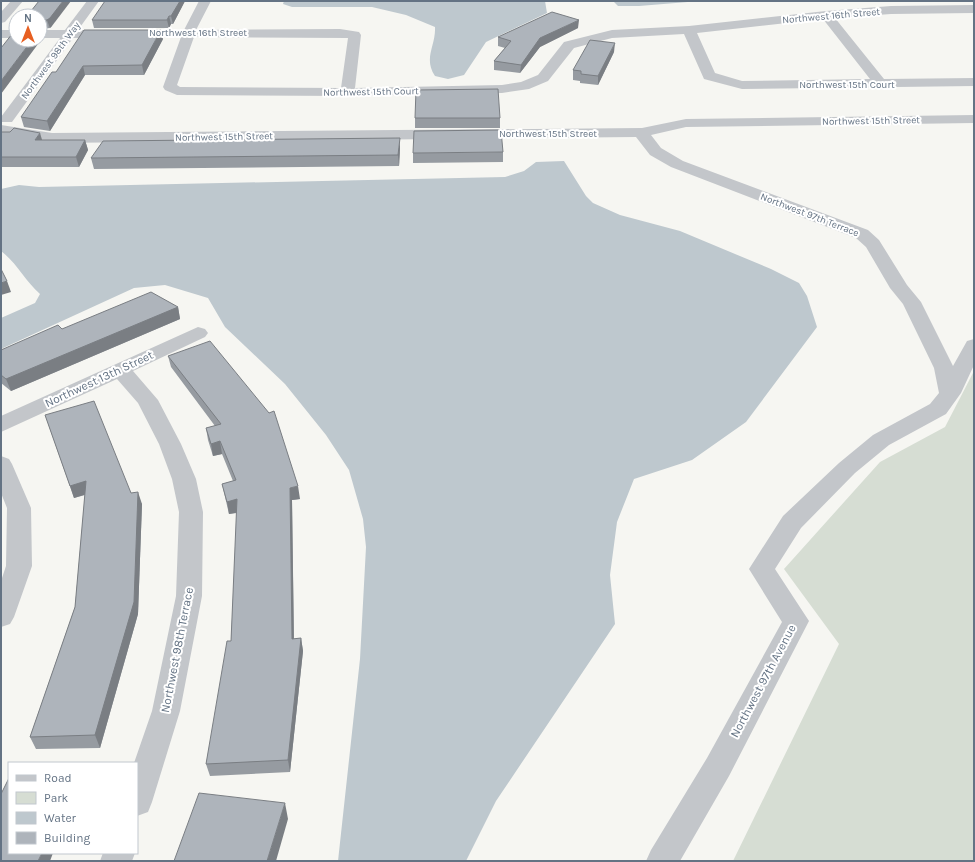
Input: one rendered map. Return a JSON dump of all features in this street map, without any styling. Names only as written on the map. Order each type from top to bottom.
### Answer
[{"type":"street","points":[[1,19],[17,1]]},
{"type":"street","name":"Northwest 98th Way","points":[[4,124],[93,1]]},
{"type":"street","points":[[189,32],[205,1]]},
{"type":"street","name":"Northwest 16th Street","points":[[689,30],[826,15],[891,10],[974,9]]},
{"type":"street","points":[[826,15],[881,84]]},
{"type":"street","name":"Northwest 15th Court","points":[[189,32],[170,87],[178,91],[347,92],[502,89],[524,86],[543,78],[569,45],[612,34],[689,30],[709,76],[742,85],[974,82]]},
{"type":"street","name":"Northwest 16th Street","points":[[48,34],[189,32],[355,34],[347,92]]},
{"type":"street","name":"Northwest 15th Street","points":[[4,124],[52,138],[642,132],[686,123],[974,119]]},
{"type":"street","name":"Northwest 97th Terrace","points":[[642,132],[645,141],[660,155],[677,164],[862,234],[873,244],[899,288],[912,302],[944,368],[950,393]]},
{"type":"street","name":"Northwest 13th Street","points":[[1,425],[198,333]]},
{"type":"street","name":"Northwest 97th Avenue","points":[[662,861],[718,767],[796,621],[762,569],[792,522],[847,468],[881,440],[938,409],[950,393],[974,345]]},
{"type":"street","name":"Northwest 98th Terrace","points":[[120,370],[147,400],[170,444],[184,479],[191,512],[190,596],[166,711],[138,799]]},
{"type":"street","points":[[1,464],[19,508],[19,566],[1,617]]},
{"type":"green space","points":[[974,371],[974,861],[733,861],[839,644],[784,569],[880,462],[945,427]]},
{"type":"water","points":[[284,1],[545,1],[547,13],[486,42],[464,75],[448,79],[435,76],[430,63],[435,27],[406,15],[372,7],[292,7],[283,4]]},
{"type":"water","points":[[613,1],[700,1],[639,6],[618,6]]},
{"type":"water","points":[[564,161],[586,196],[593,203],[620,215],[680,231],[771,269],[799,283],[807,296],[817,327],[746,422],[692,460],[634,479],[617,522],[610,575],[615,624],[496,801],[466,861],[338,861],[360,659],[366,547],[363,519],[349,470],[326,435],[285,384],[225,327],[208,298],[165,285],[134,288],[1,349],[1,318],[35,303],[40,294],[12,261],[1,251],[1,189],[19,185],[39,187],[505,177],[524,171],[536,162]]},
{"type":"building","points":[[39,1],[63,1],[48,19],[48,8],[33,8]]},
{"type":"building","points":[[105,1],[180,1],[167,20],[92,20]]},
{"type":"building","points":[[552,12],[579,20],[540,38],[521,65],[494,61],[511,41],[498,37]]},
{"type":"building","points":[[84,30],[161,30],[142,65],[83,66],[47,121],[21,117],[52,72],[56,72]]},
{"type":"building","points":[[8,39],[8,48],[26,48],[1,81],[1,48]]},
{"type":"building","points":[[590,40],[615,43],[598,76],[581,74],[581,71],[573,70]]},
{"type":"building","points":[[498,89],[500,118],[415,118],[416,90]]},
{"type":"building","points":[[14,128],[40,133],[35,140],[85,140],[76,157],[1,157],[1,132],[10,132]]},
{"type":"building","points":[[501,130],[503,152],[413,153],[414,131]]},
{"type":"building","points":[[400,138],[398,155],[91,158],[103,141]]},
{"type":"building","points":[[1,269],[7,281],[1,283]]},
{"type":"building","points":[[151,292],[178,307],[6,379],[1,375],[1,350],[58,325],[62,329]]},
{"type":"building","points":[[210,341],[269,413],[274,411],[298,486],[290,488],[292,639],[301,638],[288,760],[206,764],[227,641],[231,641],[237,499],[227,502],[222,484],[236,480],[220,441],[211,444],[206,428],[221,424],[168,356]]},
{"type":"building","points":[[94,401],[131,493],[138,492],[134,602],[95,735],[30,737],[75,607],[86,481],[70,486],[45,415]]},
{"type":"building","points":[[8,780],[8,854],[42,854],[38,861],[1,861],[1,794]]},
{"type":"building","points":[[199,793],[285,803],[267,861],[174,861]]}]
